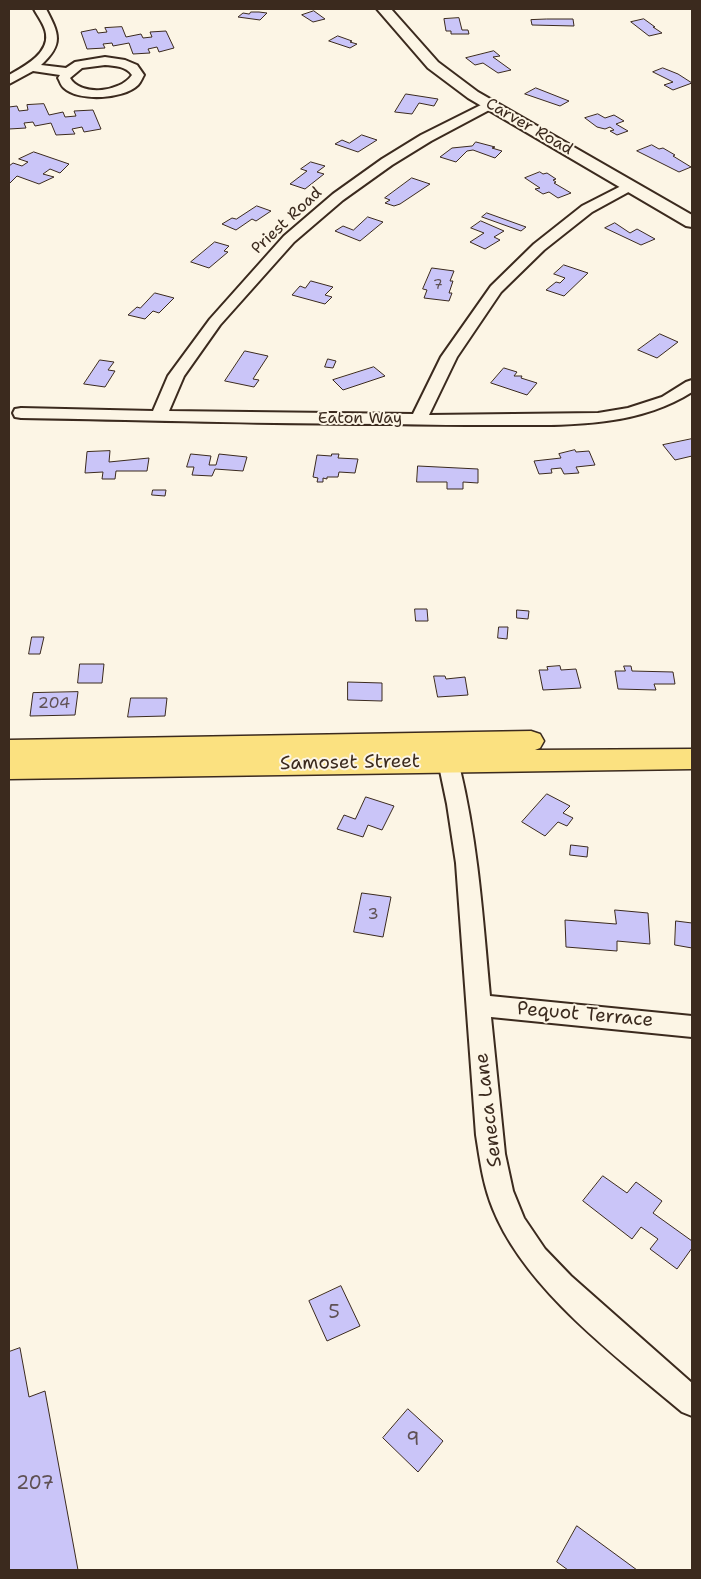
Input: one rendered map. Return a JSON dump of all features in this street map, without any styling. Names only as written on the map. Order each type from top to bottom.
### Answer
[{"type":"highway","name":"Samoset Street","points":[[9,769],[692,740]]},
{"type":"highway","name":"Samoset Street","points":[[9,750],[449,751],[692,759]]},
{"type":"street","points":[[9,80],[43,56],[52,39],[52,31],[40,9]]},
{"type":"street","name":"Carver Road","points":[[384,9],[433,65],[489,105],[692,222]]},
{"type":"street","points":[[30,66],[68,72],[79,65],[105,61],[128,65],[137,71],[138,75],[134,83],[123,89],[94,94],[69,88],[64,78],[68,72]]},
{"type":"street","name":"Priest Road","points":[[159,415],[176,376],[216,322],[289,239],[338,197],[387,162],[426,138],[489,105]]},
{"type":"street","points":[[419,419],[450,357],[496,289],[546,242],[588,209],[629,186]]},
{"type":"street","name":"Eaton Way","points":[[21,413],[248,418],[529,420],[598,418],[631,412],[668,400],[692,385]]},
{"type":"street","name":"Seneca Lane","points":[[449,751],[467,863],[487,1119],[493,1161],[505,1208],[517,1232],[550,1277],[654,1371],[692,1402]]},
{"type":"street","name":"Pequot Terrace","points":[[478,1005],[692,1026]]},
{"type":"building","points":[[314,11],[325,19],[313,22],[302,15]]},
{"type":"building","points":[[251,12],[267,13],[260,20],[238,17],[243,13],[249,14]]},
{"type":"building","points":[[459,18],[462,30],[468,30],[469,34],[451,34],[451,31],[446,31],[444,19]]},
{"type":"building","points":[[573,19],[574,26],[532,25],[531,20]]},
{"type":"building","points":[[644,19],[662,33],[649,36],[631,22]]},
{"type":"building","points":[[122,27],[126,37],[141,34],[143,38],[152,37],[150,32],[166,31],[174,48],[159,52],[157,47],[148,49],[150,53],[133,54],[129,43],[113,46],[112,43],[103,44],[105,48],[87,49],[81,32],[96,29],[98,33],[107,32],[105,28]]},
{"type":"building","points":[[338,36],[357,44],[350,48],[329,41]]},
{"type":"building","points":[[494,51],[500,56],[493,57],[511,70],[498,73],[483,63],[475,65],[466,58]]},
{"type":"building","points":[[663,68],[678,74],[692,83],[673,90],[664,85],[673,82],[653,72]]},
{"type":"building","points":[[536,88],[569,101],[560,106],[525,94]]},
{"type":"building","points":[[406,94],[438,99],[434,106],[419,103],[412,114],[395,112]]},
{"type":"building","points":[[44,104],[49,115],[63,112],[65,117],[76,116],[74,111],[93,110],[101,129],[84,132],[82,127],[72,129],[75,134],[56,135],[51,123],[35,126],[33,122],[24,123],[26,128],[9,129],[9,107],[17,106],[19,111],[28,110],[27,105]]},
{"type":"building","points":[[598,114],[605,118],[614,115],[624,121],[616,124],[628,131],[617,135],[610,131],[614,130],[610,127],[605,129],[597,127],[585,118]]},
{"type":"building","points":[[362,135],[377,140],[358,152],[335,144],[342,140],[349,143]]},
{"type":"building","points":[[476,142],[502,151],[495,158],[473,150],[467,151],[456,162],[440,157],[452,148],[472,146]]},
{"type":"building","points":[[652,145],[659,149],[663,148],[691,167],[679,172],[637,151]]},
{"type":"building","points":[[34,152],[69,164],[60,173],[50,169],[43,174],[54,177],[39,184],[17,176],[9,184],[9,166],[13,163],[22,166],[28,162],[19,159]]},
{"type":"building","points":[[311,162],[325,166],[317,172],[324,174],[305,189],[290,184],[307,171],[301,169]]},
{"type":"building","points":[[540,172],[543,174],[547,173],[556,179],[553,180],[556,182],[554,183],[571,193],[558,198],[549,192],[543,194],[535,189],[540,188],[525,178]]},
{"type":"building","points":[[412,178],[430,184],[400,204],[394,206],[385,203],[390,200],[385,198]]},
{"type":"building","points":[[257,206],[271,211],[256,221],[252,219],[236,230],[222,224],[232,218],[236,219]]},
{"type":"building","points":[[487,213],[526,227],[521,231],[482,217]]},
{"type":"building","points":[[368,217],[383,222],[360,241],[335,231],[343,226],[353,230]]},
{"type":"building","points":[[481,221],[504,231],[494,237],[500,240],[485,249],[470,242],[484,233],[471,228]]},
{"type":"building","points":[[615,223],[630,233],[637,229],[655,239],[641,245],[605,228]]},
{"type":"building","points":[[215,242],[229,246],[224,251],[228,252],[209,268],[191,262]]},
{"type":"building","points":[[564,265],[588,273],[564,296],[546,290],[556,282],[560,283],[565,278],[554,274]]},
{"type":"building","points":[[432,268],[454,271],[450,281],[453,281],[449,293],[452,293],[449,301],[424,298],[427,290],[423,289]]},
{"type":"building","points":[[311,281],[333,287],[325,295],[332,297],[325,304],[292,295],[300,286],[305,288]]},
{"type":"building","points":[[155,293],[174,298],[159,313],[153,311],[145,319],[128,315],[137,307],[140,308]]},
{"type":"building","points":[[660,334],[678,342],[657,358],[638,350]]},
{"type":"building","points":[[245,351],[268,356],[253,379],[259,380],[254,387],[225,381]]},
{"type":"building","points":[[328,359],[336,361],[333,368],[325,367]]},
{"type":"building","points":[[100,360],[114,362],[108,370],[115,371],[105,387],[84,384]]},
{"type":"building","points":[[374,367],[385,376],[343,390],[333,380]]},
{"type":"building","points":[[504,368],[517,372],[514,376],[522,376],[521,378],[537,383],[527,395],[491,383]]},
{"type":"building","points":[[692,439],[692,456],[675,460],[663,445]]},
{"type":"building","points":[[575,450],[576,452],[589,451],[595,465],[576,467],[579,473],[564,474],[561,468],[551,469],[552,473],[539,474],[534,461],[561,458],[559,454]]},
{"type":"building","points":[[110,451],[109,462],[149,458],[147,471],[116,471],[115,479],[102,479],[103,472],[85,473],[87,452]]},
{"type":"building","points":[[191,454],[211,456],[209,465],[216,465],[219,454],[247,457],[243,471],[215,469],[212,476],[192,475],[194,467],[187,467]]},
{"type":"building","points":[[332,454],[339,454],[338,458],[358,459],[355,473],[339,472],[338,477],[327,477],[327,479],[323,478],[323,482],[317,482],[318,478],[313,477],[317,455],[331,456]]},
{"type":"building","points":[[418,466],[478,469],[478,483],[463,482],[463,489],[447,489],[447,482],[417,482]]},
{"type":"building","points":[[153,490],[166,490],[165,496],[152,495]]},
{"type":"building","points":[[415,609],[427,609],[428,621],[416,621]]},
{"type":"building","points":[[517,610],[529,611],[528,619],[517,618]]},
{"type":"building","points":[[499,627],[508,627],[507,639],[498,638]]},
{"type":"building","points":[[32,637],[44,637],[40,654],[29,654]]},
{"type":"building","points":[[80,664],[104,664],[102,683],[78,683]]},
{"type":"building","points":[[560,666],[561,670],[576,669],[581,688],[543,690],[539,670],[548,670],[547,667]]},
{"type":"building","points":[[624,666],[631,666],[632,671],[673,672],[675,684],[654,684],[656,690],[618,689],[615,671],[625,671]]},
{"type":"building","points":[[434,676],[445,676],[446,679],[465,677],[468,695],[438,697]]},
{"type":"building","points":[[348,682],[382,683],[382,701],[348,700]]},
{"type":"building","points":[[78,692],[75,715],[30,716],[33,693]]},
{"type":"building","points":[[131,698],[167,698],[165,716],[128,717]]},
{"type":"building","points":[[547,794],[570,806],[563,813],[573,818],[567,826],[558,822],[545,836],[522,822]]},
{"type":"building","points":[[366,797],[394,806],[382,830],[368,825],[363,837],[337,829],[344,815],[355,819]]},
{"type":"building","points":[[571,845],[588,847],[587,857],[570,855]]},
{"type":"building","points":[[362,893],[391,897],[383,937],[354,932]]},
{"type":"building","points":[[615,910],[648,913],[650,944],[617,941],[617,951],[566,947],[565,920],[616,924]]},
{"type":"building","points":[[676,921],[692,923],[692,948],[675,945]]},
{"type":"building","points":[[603,1176],[627,1193],[636,1182],[662,1201],[653,1213],[692,1241],[692,1248],[677,1269],[650,1249],[658,1239],[641,1227],[632,1239],[583,1201]]},
{"type":"building","points":[[341,1286],[360,1326],[327,1341],[309,1301]]},
{"type":"building","points":[[20,1348],[29,1397],[45,1391],[78,1570],[9,1570],[9,1352]]},
{"type":"building","points":[[408,1409],[443,1441],[418,1472],[383,1438]]},
{"type":"building","points":[[577,1526],[637,1570],[568,1570],[557,1562]]}]
